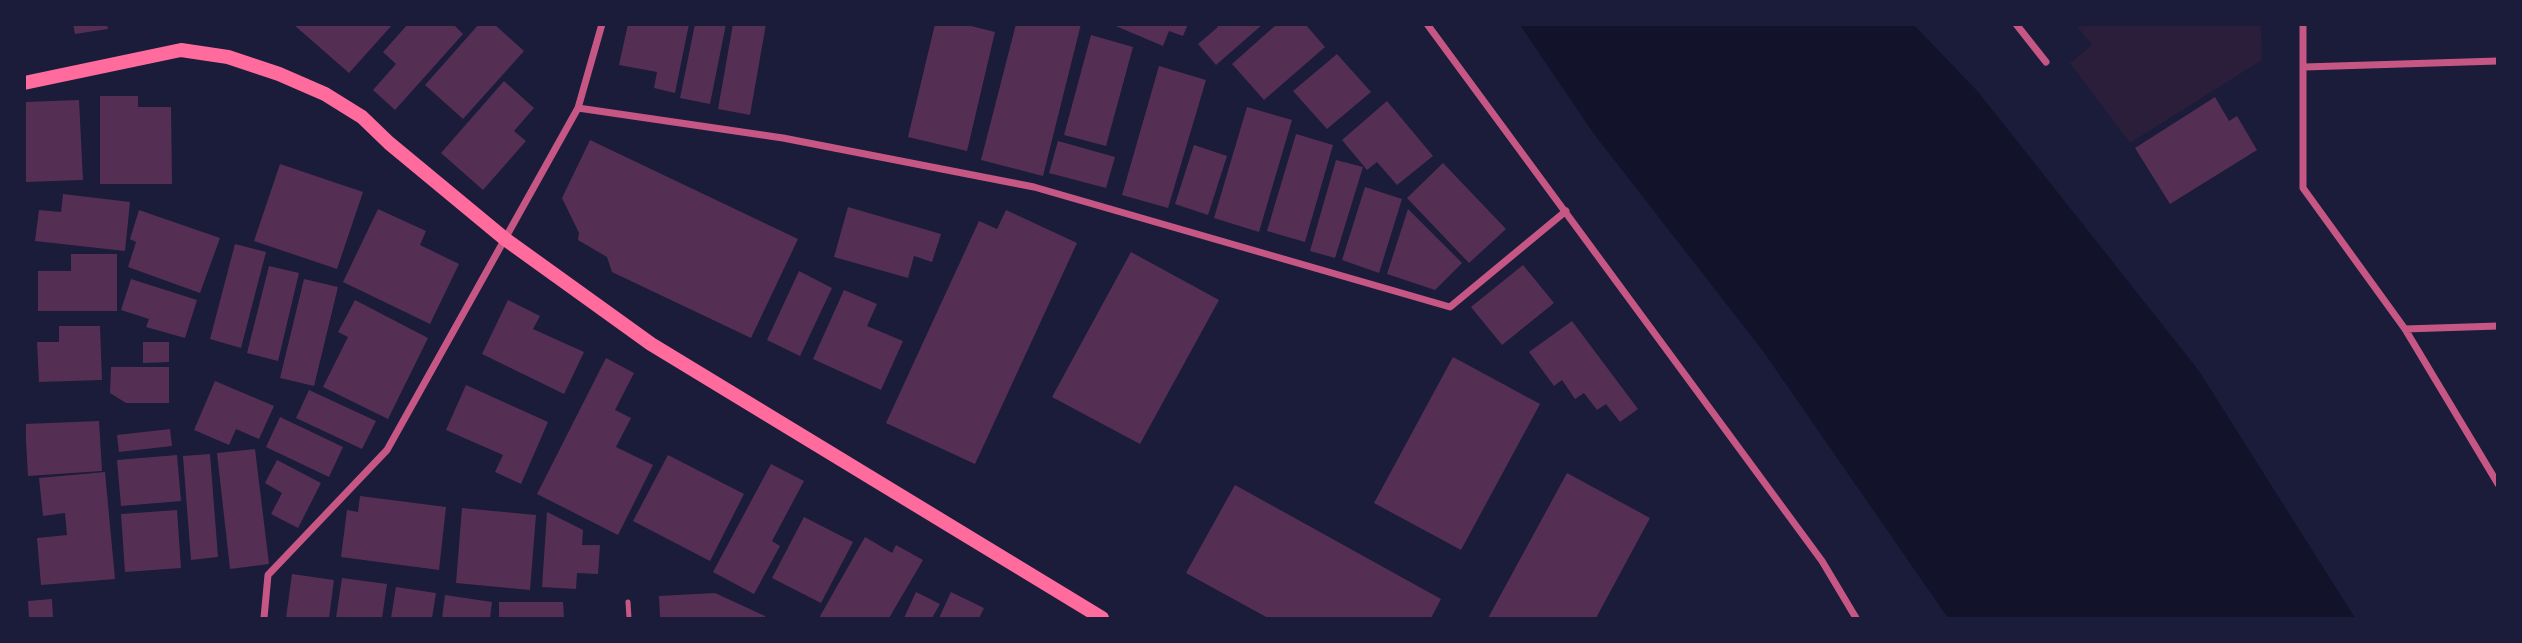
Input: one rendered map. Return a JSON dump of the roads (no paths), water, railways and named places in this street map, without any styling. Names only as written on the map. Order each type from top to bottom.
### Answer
[{"type":"main road","points":[[24,83],[181,50],[228,57],[326,94],[362,117],[389,143],[505,239],[651,344],[1102,618]]},
{"type":"street","points":[[264,618],[268,575],[387,450],[578,108],[602,24]]},
{"type":"street","points":[[2016,24],[2046,62]]},
{"type":"street","points":[[2303,24],[2303,188],[2405,329],[2497,484]]},
{"type":"street","points":[[1430,25],[1822,561],[1856,618]]},
{"type":"street","points":[[2304,67],[2497,61]]},
{"type":"street","points":[[578,108],[783,138],[1034,187],[1450,307],[1566,212]]},
{"type":"street","points":[[2405,329],[2497,326]]},
{"type":"lane","points":[[628,602],[628,618]]}]
